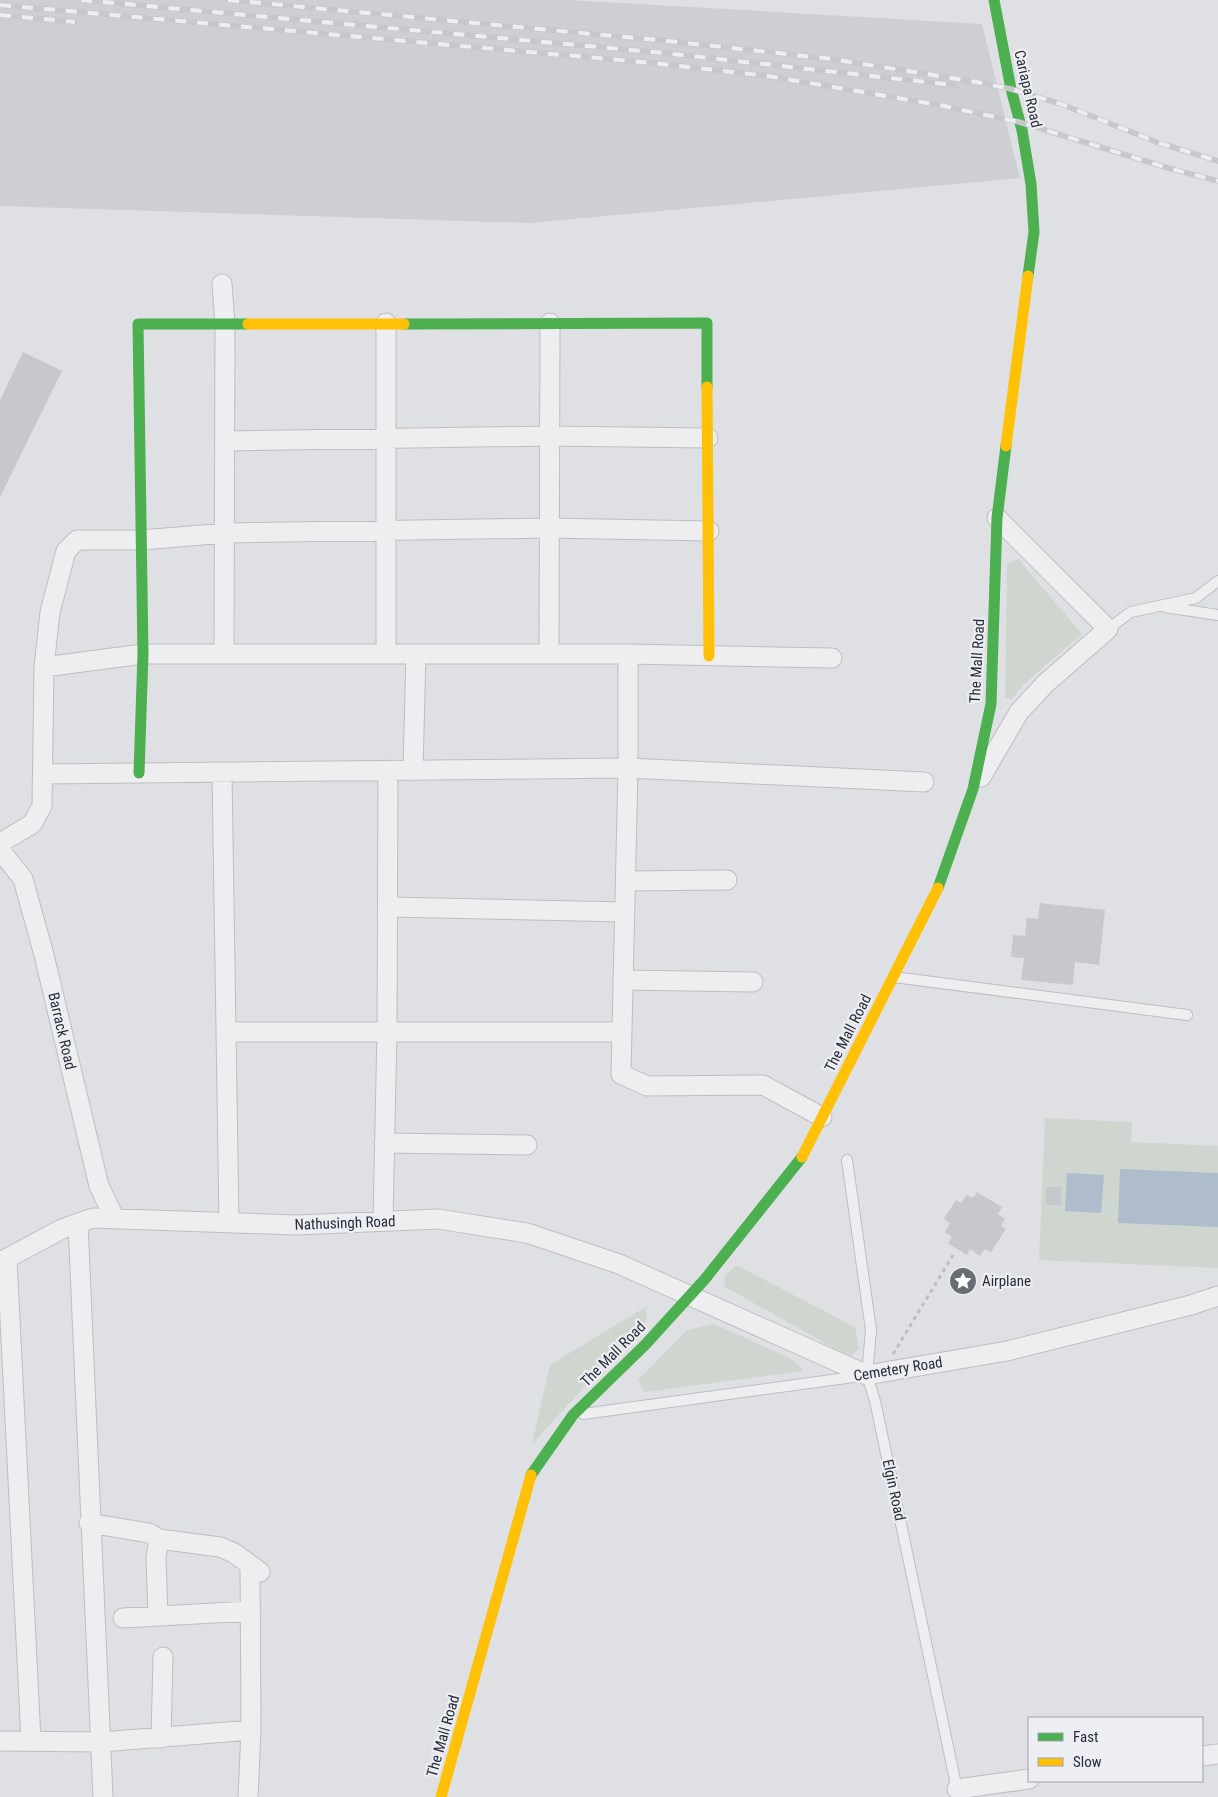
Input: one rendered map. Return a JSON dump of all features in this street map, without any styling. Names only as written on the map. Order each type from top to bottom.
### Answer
[{"type":"street","name":"Cariapa Road","points":[[994,0],[1011,89],[1022,130],[1030,184]]},
{"type":"street","name":"The Mall Road","points":[[441,1797],[508,1564],[524,1494],[532,1473],[573,1415],[645,1345],[689,1294],[705,1279],[798,1164],[944,876],[973,789],[991,704],[997,518],[1034,232],[1030,184]]},
{"type":"street","points":[[222,284],[225,324],[226,533],[224,654]]},
{"type":"street","points":[[386,323],[386,654]]},
{"type":"street","points":[[549,654],[550,323]]},
{"type":"street","points":[[139,773],[143,654],[138,324],[706,323],[709,656]]},
{"type":"street","points":[[225,441],[549,436],[708,438]]},
{"type":"street","points":[[973,789],[1019,712],[1046,683],[1108,629],[997,518]]},
{"type":"street","points":[[0,844],[32,824],[42,806],[44,774],[44,668],[50,612],[66,551],[77,540],[141,540],[226,533],[549,528],[709,531]]},
{"type":"street","points":[[44,668],[143,654],[628,654],[832,658]]},
{"type":"street","points":[[413,770],[416,654]]},
{"type":"street","points":[[628,654],[628,768],[621,1074],[647,1086],[763,1085],[822,1116]]},
{"type":"street","points":[[44,774],[628,768],[924,782]]},
{"type":"street","points":[[383,1221],[387,1030],[388,771]]},
{"type":"street","points":[[222,772],[228,1223]]},
{"type":"street","name":"Barrack Road","points":[[0,850],[23,879],[44,955],[99,1186],[114,1217]]},
{"type":"street","points":[[626,881],[726,880]]},
{"type":"street","points":[[388,906],[625,912]]},
{"type":"street","points":[[624,980],[753,982]]},
{"type":"street","points":[[226,1032],[387,1030],[622,1032]]},
{"type":"street","points":[[384,1143],[527,1145]]},
{"type":"street","name":"Nathusingh Road","points":[[3,1261],[62,1229],[93,1218],[114,1217],[296,1225],[438,1219],[527,1233],[619,1264],[689,1294]]},
{"type":"street","points":[[78,1223],[89,1522],[102,1742],[103,1797]]},
{"type":"street","points":[[3,1261],[31,1740]]},
{"type":"street","points":[[689,1294],[875,1374]]},
{"type":"street","name":"Cemetery Road","points":[[875,1374],[1007,1351],[1191,1306],[1218,1296]]},
{"type":"street","points":[[89,1522],[149,1532],[159,1539],[220,1547],[234,1553],[255,1569],[250,1611],[251,1730],[248,1797]]},
{"type":"street","points":[[158,1616],[156,1557],[159,1539]]},
{"type":"street","points":[[123,1618],[250,1611]]},
{"type":"street","points":[[161,1738],[163,1657]]},
{"type":"street","points":[[0,1741],[102,1742],[251,1730]]},
{"type":"street","points":[[1203,1756],[1218,1754]]},
{"type":"street","points":[[957,1793],[1028,1779]]},
{"type":"lane","points":[[1108,629],[1131,612],[1196,598],[1218,581]]},
{"type":"lane","points":[[1157,606],[1218,615]]},
{"type":"lane","points":[[893,976],[1188,1015]]},
{"type":"lane","points":[[847,1160],[871,1330],[875,1374]]},
{"type":"lane","name":"Cemetery Road","points":[[573,1415],[875,1374]]},
{"type":"lane","name":"Elgin Road","points":[[875,1374],[875,1402],[957,1793]]},
{"type":"path","points":[[875,1374],[953,1255]]},
{"type":"shaded area","points":[[0,0],[569,0],[982,24],[1020,178],[529,223],[0,206]]},
{"type":"shaded area","points":[[1018,559],[1082,634],[1023,685],[1011,700],[1005,697],[1007,564]]},
{"type":"shaded area","points":[[1045,1118],[1132,1122],[1131,1142],[1218,1146],[1218,1268],[1039,1260]]},
{"type":"shaded area","points":[[736,1265],[855,1327],[859,1349],[850,1357],[725,1287],[724,1277]]},
{"type":"shaded area","points":[[647,1306],[646,1320],[532,1444],[550,1365]]},
{"type":"shaded area","points":[[714,1324],[792,1359],[804,1371],[644,1392],[638,1380],[687,1330]]},
{"type":"water","points":[[1120,1169],[1218,1173],[1218,1227],[1118,1223]]},
{"type":"water","points":[[1067,1173],[1104,1175],[1101,1213],[1065,1211]]},
{"type":"building","points":[[23,352],[62,371],[0,497],[0,400]]},
{"type":"building","points":[[1040,903],[1105,910],[1099,965],[1075,962],[1073,985],[1021,980],[1024,958],[1011,957],[1013,935],[1025,936],[1027,918],[1038,919]]},
{"type":"building","points":[[1046,1187],[1061,1187],[1061,1205],[1046,1205]]},
{"type":"building","points":[[977,1192],[1002,1207],[998,1214],[1005,1219],[1001,1226],[1006,1229],[991,1252],[985,1249],[980,1256],[970,1249],[967,1255],[948,1243],[952,1237],[945,1232],[950,1223],[944,1219],[956,1200],[961,1203],[967,1195],[973,1198]]},
{"type":"railway","points":[[81,0],[664,53],[953,85]]},
{"type":"railway","points":[[228,0],[668,41],[832,59],[976,82],[1011,89],[1061,104],[1159,143],[1218,161]]},
{"type":"railway","points":[[0,5],[653,63],[768,76],[939,105],[1019,122],[1168,168],[1218,181]]},
{"type":"railway","points":[[0,15],[75,22]]},
{"type":"traffic: fast","points":[[994,0],[1011,89],[1022,130],[1031,184],[1034,232],[1028,276]]},
{"type":"traffic: fast","points":[[404,324],[707,323],[707,387]]},
{"type":"traffic: fast","points":[[139,773],[143,654],[138,324],[248,324]]},
{"type":"traffic: fast","points":[[938,888],[973,789],[991,704],[997,518],[1006,446]]},
{"type":"traffic: fast","points":[[531,1475],[573,1415],[645,1345],[705,1279],[802,1157]]},
{"type":"traffic: slow","points":[[1006,446],[1028,276]]},
{"type":"traffic: slow","points":[[248,324],[404,324]]},
{"type":"traffic: slow","points":[[707,387],[709,656]]},
{"type":"traffic: slow","points":[[802,1157],[938,888]]},
{"type":"traffic: slow","points":[[441,1797],[531,1475]]},
{"type":"place","name":"Airplane","points":[[963,1281]]}]
